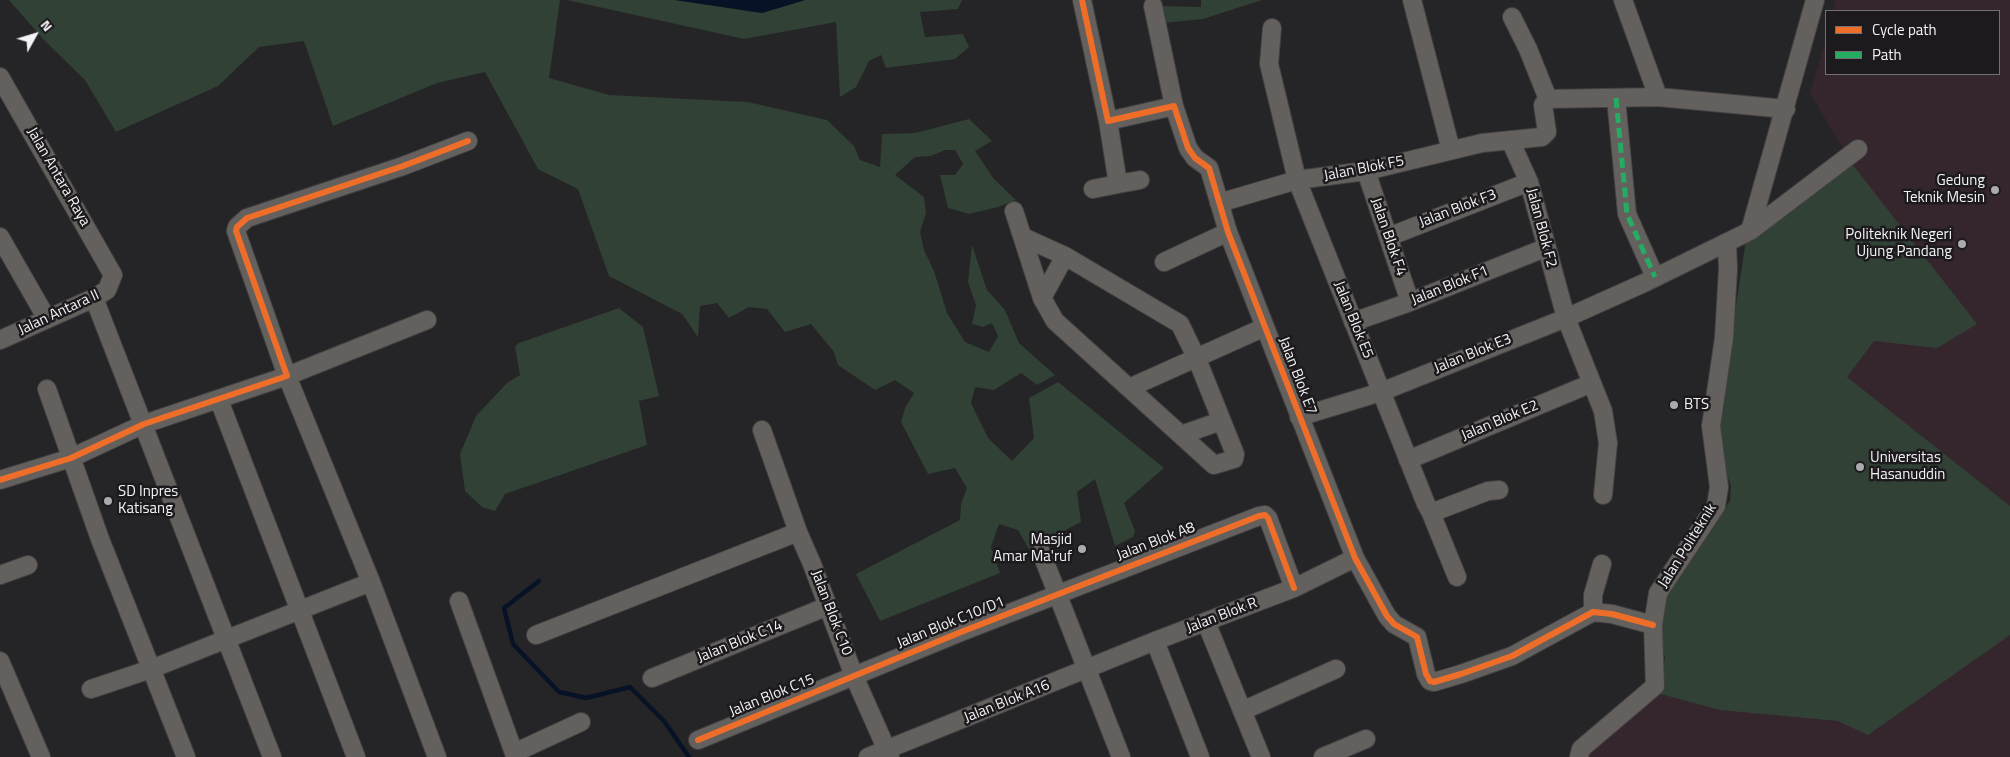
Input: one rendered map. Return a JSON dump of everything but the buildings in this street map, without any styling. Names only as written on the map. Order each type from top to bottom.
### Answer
[{"type":"street","points":[[1082,0],[1108,121],[1118,184]]},
{"type":"street","points":[[1412,0],[1451,150]]},
{"type":"street","points":[[1623,0],[1658,97]]},
{"type":"street","points":[[1750,231],[1764,175],[1786,109],[1815,0]]},
{"type":"street","name":"Jalan Blok E7","points":[[1153,6],[1174,106],[1188,148],[1195,158],[1209,168],[1228,232],[1355,558],[1387,616],[1402,630],[1417,637],[1426,674],[1432,682],[1512,656],[1593,612]]},
{"type":"street","points":[[1512,17],[1528,49],[1548,99],[1658,97],[1786,109]]},
{"type":"street","name":"Jalan Blok E5","points":[[1272,28],[1269,64],[1297,180],[1408,460],[1457,577]]},
{"type":"street","name":"Jalan Antara Raya","points":[[0,77],[108,265],[112,280]]},
{"type":"street","points":[[1616,98],[1626,214],[1655,277]]},
{"type":"street","name":"Jalan Blok F5","points":[[1219,203],[1297,180],[1366,171],[1482,143],[1546,134],[1548,132],[1543,105],[1548,99]]},
{"type":"street","points":[[1108,121],[1174,106]]},
{"type":"street","points":[[437,757],[371,582],[287,376],[236,231],[247,218],[402,166],[468,140]]},
{"type":"street","name":"Jalan Blok F2","points":[[1510,140],[1529,182],[1566,318],[1603,411],[1607,432],[1607,456],[1603,495]]},
{"type":"street","name":"Jalan Blok E3","points":[[1299,417],[1381,392],[1566,318],[1655,277],[1750,231],[1858,149]]},
{"type":"street","name":"Jalan Blok F4","points":[[1366,171],[1410,302]]},
{"type":"street","points":[[1094,189],[1140,180]]},
{"type":"street","name":"Jalan Blok F3","points":[[1388,237],[1529,182]]},
{"type":"street","points":[[1014,211],[1042,298],[1056,321],[1214,465],[1234,459],[1235,454],[1197,359],[1178,322],[1066,256],[1023,237]]},
{"type":"street","points":[[1164,262],[1228,232]]},
{"type":"street","points":[[0,237],[47,318]]},
{"type":"street","name":"Jalan Politeknik","points":[[1580,757],[1581,749],[1655,686],[1654,625],[1658,593],[1716,506],[1719,487],[1711,426],[1724,338],[1728,269],[1727,242]]},
{"type":"street","name":"Jalan Blok F1","points":[[1354,322],[1546,248]]},
{"type":"street","points":[[1042,298],[1066,256]]},
{"type":"street","name":"Jalan Antara II","points":[[0,340],[94,298],[107,290],[112,280]]},
{"type":"street","points":[[94,298],[272,757]]},
{"type":"street","points":[[0,480],[70,458],[144,424],[287,376],[426,320]]},
{"type":"street","points":[[1129,388],[1265,327]]},
{"type":"street","points":[[1098,358],[1145,380]]},
{"type":"street","name":"Jalan Blok E2","points":[[1408,460],[1592,383]]},
{"type":"street","points":[[47,389],[70,458],[186,757]]},
{"type":"street","points":[[219,400],[356,757]]},
{"type":"street","points":[[1181,435],[1221,421]]},
{"type":"street","name":"Jalan Blok C10","points":[[762,430],[798,532],[854,676],[888,753]]},
{"type":"street","points":[[1430,513],[1488,490],[1499,490]]},
{"type":"street","name":"Jalan Blok A8","points":[[1058,593],[1262,515],[1268,518],[1294,588]]},
{"type":"street","points":[[536,635],[798,532]]},
{"type":"street","points":[[1041,552],[1088,668],[1120,757]]},
{"type":"street","name":"Jalan Blok R","points":[[1088,668],[1294,588],[1355,558]]},
{"type":"street","points":[[1602,564],[1593,595],[1593,612],[1612,614],[1654,625]]},
{"type":"street","points":[[0,575],[28,565]]},
{"type":"street","points":[[92,690],[151,670],[371,582]]},
{"type":"street","name":"Jalan Blok C10/D1","points":[[854,676],[1058,593]]},
{"type":"street","points":[[459,601],[511,756],[581,722]]},
{"type":"street","name":"Jalan Blok C14","points":[[652,678],[828,606]]},
{"type":"street","points":[[1206,622],[1261,757]]},
{"type":"street","points":[[1156,641],[1200,757]]},
{"type":"street","points":[[0,661],[41,757]]},
{"type":"street","name":"Jalan Blok A16","points":[[868,757],[888,753],[1088,668]]},
{"type":"street","points":[[1242,711],[1336,668]]},
{"type":"street","name":"Jalan Blok C15","points":[[698,740],[854,676]]},
{"type":"street","points":[[1323,757],[1366,739]]},
{"type":"shaded area","name":"Universitas Hasanuddin","points":[[1835,0],[2010,0],[2010,757],[1586,757],[1587,751],[1657,693],[1665,658],[1660,641],[1663,598],[1730,501],[1731,485],[1720,458],[1852,164],[1810,93],[1825,41],[1825,75],[2000,75],[2000,10],[1833,10]]},
{"type":"green space","points":[[9,0],[560,0],[549,78],[609,95],[748,102],[827,120],[854,146],[860,160],[880,167],[882,134],[915,133],[969,119],[992,141],[975,151],[994,179],[1016,200],[998,207],[969,214],[948,208],[940,175],[955,175],[963,164],[955,150],[945,150],[931,156],[915,157],[895,175],[924,197],[926,213],[920,232],[924,250],[934,271],[947,313],[965,342],[989,352],[998,336],[992,323],[983,327],[972,324],[976,305],[968,282],[972,245],[987,290],[1005,310],[1019,343],[1055,375],[1037,385],[1021,373],[994,390],[975,387],[971,403],[988,438],[1012,461],[1034,438],[1029,398],[1058,382],[1164,468],[1124,503],[1135,531],[1133,537],[1115,546],[1095,479],[1077,492],[1081,522],[1029,549],[1018,530],[999,524],[991,547],[1000,573],[880,621],[856,574],[960,520],[961,504],[967,488],[955,468],[928,474],[901,422],[905,408],[914,393],[895,380],[875,390],[838,365],[834,352],[811,324],[785,332],[767,309],[749,307],[729,318],[717,303],[700,306],[698,337],[682,314],[609,276],[578,189],[538,169],[485,72],[437,83],[333,126],[304,41],[259,47],[218,86],[116,132],[85,80],[44,40]]},
{"type":"green space","points":[[567,0],[676,0],[762,13],[805,0],[962,0],[958,9],[920,12],[925,37],[963,34],[969,47],[955,59],[886,68],[881,55],[869,61],[856,87],[840,97],[836,22],[744,39]]},
{"type":"green space","points":[[1201,0],[1262,0],[1203,19],[1153,24],[1162,6],[1201,7]]},
{"type":"green space","name":"Universitas Hasanuddin","points":[[1852,164],[1977,324],[1937,348],[1874,341],[1847,377],[2010,506],[2010,635],[1868,735],[1838,721],[1720,710],[1657,693],[1665,658],[1660,641],[1663,598],[1730,501],[1731,485],[1720,458],[1716,436],[1746,240]]},
{"type":"green space","points":[[619,308],[643,327],[659,396],[639,401],[647,445],[505,494],[495,511],[482,507],[465,491],[460,454],[476,416],[507,383],[520,375],[515,347],[519,343]]},
{"type":"water","points":[[675,0],[805,0],[762,13]]},
{"type":"waterway","points":[[539,581],[504,608],[513,644],[559,692],[586,698],[630,687],[664,721],[689,757]]},
{"type":"marked path","points":[[1616,98],[1627,214],[1655,277]]},
{"type":"cycle path","points":[[1082,0],[1108,121],[1174,106],[1188,148],[1195,158],[1209,168],[1228,232],[1355,558],[1387,616],[1394,624],[1417,637],[1426,674],[1430,681],[1434,682],[1461,674],[1512,656],[1593,612],[1612,614],[1653,625]]},
{"type":"cycle path","points":[[0,480],[71,458],[144,424],[287,376],[236,231],[237,227],[247,218],[403,166],[468,141]]},
{"type":"cycle path","points":[[698,740],[961,632],[1259,516],[1265,515],[1268,518],[1294,588]]},
{"type":"place","name":"Gedung Teknik Mesin","points":[[1995,190]]},
{"type":"place","name":"Politeknik Negeri Ujung Pandang","points":[[1962,244]]},
{"type":"place","name":"BTS","points":[[1674,405]]},
{"type":"place","name":"Universitas Hasanuddin","points":[[1860,467]]},
{"type":"place","name":"SD Inpres Katisang","points":[[108,501]]},
{"type":"place","name":"Masjid Amar Ma'ruf","points":[[1082,549]]}]
